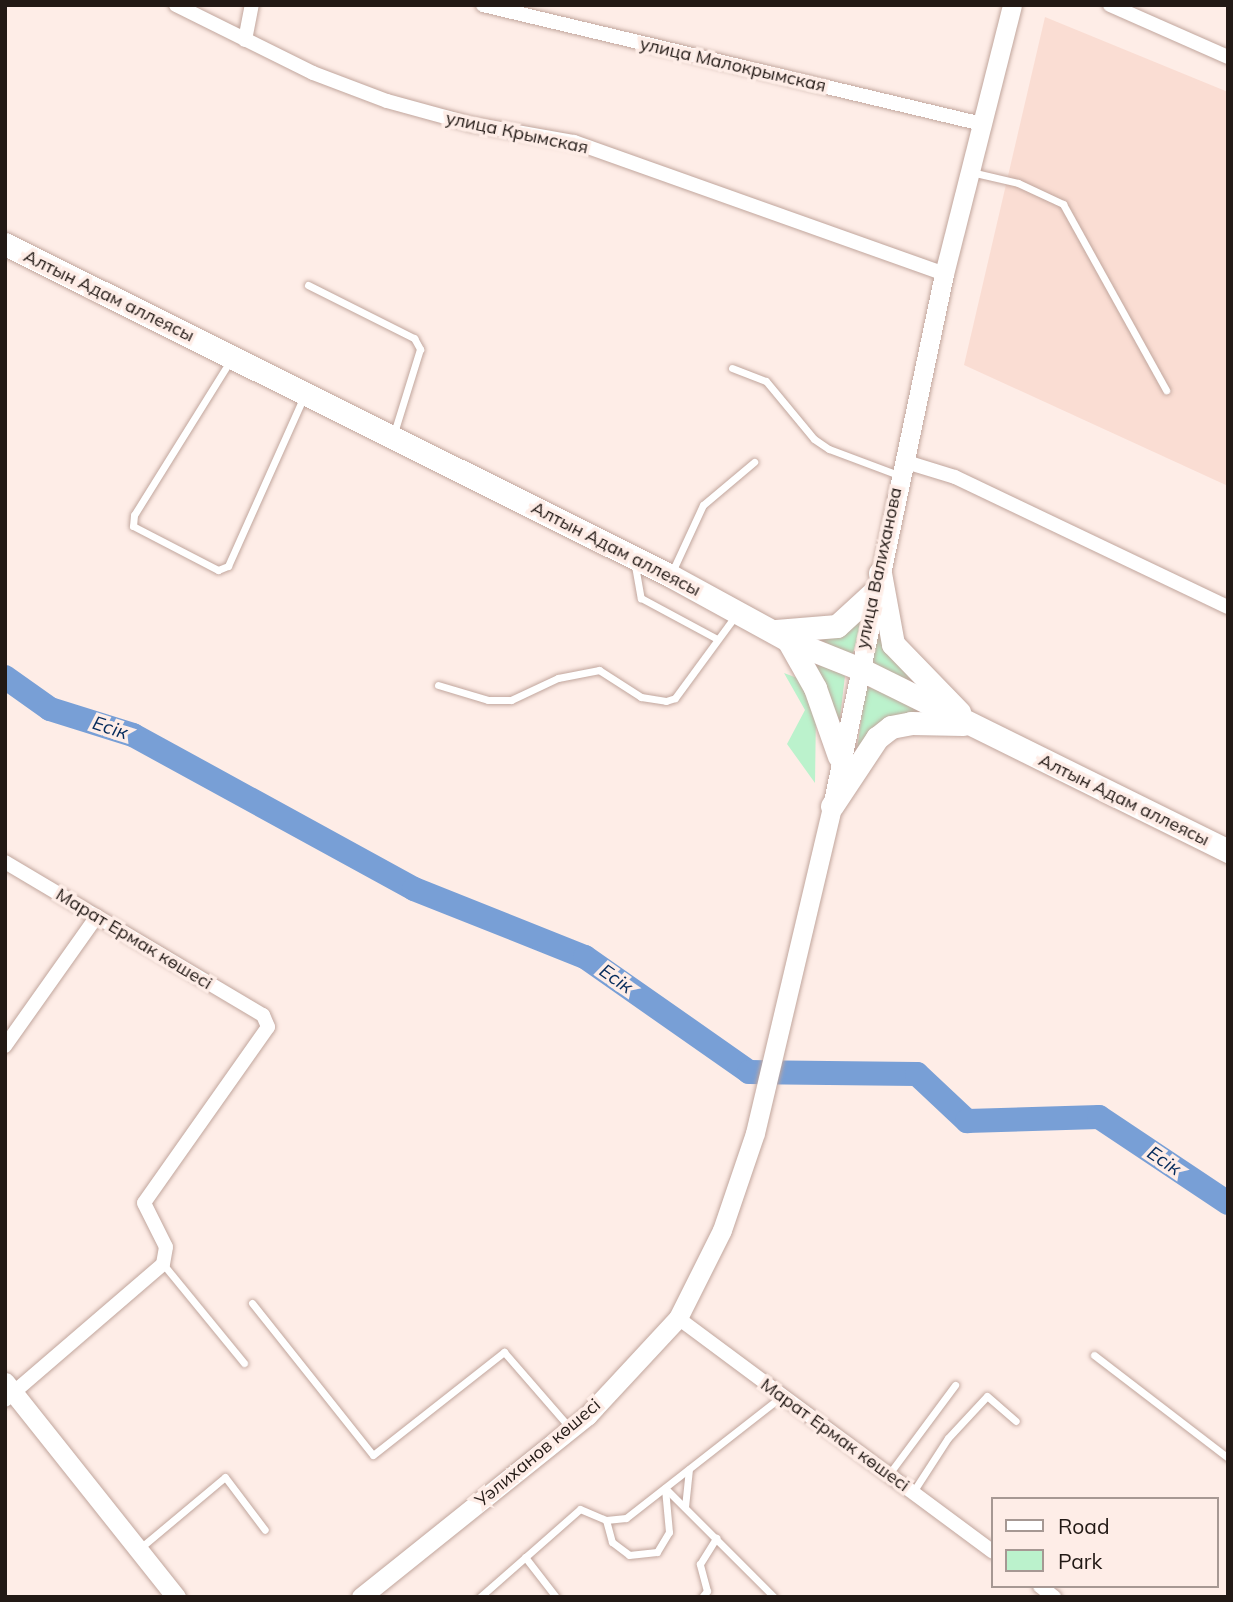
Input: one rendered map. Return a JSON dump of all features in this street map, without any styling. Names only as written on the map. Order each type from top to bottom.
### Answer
[{"type":"main road","name":"улица Валиханова","points":[[755,1133],[787,984],[832,806],[839,756],[944,274],[1012,5]]},
{"type":"main road","name":"Алтын Адам аллеясы","points":[[5,244],[634,557],[739,611],[779,636],[858,668],[1228,851]]},
{"type":"main road","points":[[839,756],[815,688],[779,636],[837,626],[877,582]]},
{"type":"main road","points":[[877,582],[893,644],[971,724]]},
{"type":"main road","points":[[832,806],[877,738],[891,727],[911,723],[971,724]]},
{"type":"main road","name":"Уәлиханов көшесі","points":[[361,1597],[570,1429],[678,1318],[722,1230],[755,1133]]},
{"type":"main road","points":[[8,1392],[176,1597]]},
{"type":"street","name":"улица Крымская","points":[[176,5],[244,40],[387,101],[471,124],[574,142],[944,274]]},
{"type":"street","points":[[244,40],[252,5]]},
{"type":"street","name":"улица Малокрымская","points":[[484,5],[982,124]]},
{"type":"street","points":[[1110,5],[1228,57]]},
{"type":"street","points":[[901,469],[955,477],[1228,607]]},
{"type":"street","name":"Марат Ермак көшесі","points":[[5,862],[263,1015],[268,1027],[263,1040],[144,1203],[166,1247],[163,1264]]},
{"type":"street","points":[[5,1046],[97,916]]},
{"type":"street","points":[[8,1392],[163,1264]]},
{"type":"street","name":"Марат Ермак көшесі","points":[[678,1318],[992,1551]]},
{"type":"lane","points":[[970,172],[1018,183],[1063,204],[1166,390]]},
{"type":"lane","points":[[308,285],[414,338],[420,349],[393,437]]},
{"type":"lane","points":[[232,357],[134,515],[133,526],[218,570],[228,566],[305,394]]},
{"type":"lane","points":[[732,368],[766,382],[814,439],[829,449],[901,469]]},
{"type":"lane","points":[[671,576],[703,505],[754,462]]},
{"type":"lane","points":[[634,557],[635,585],[641,598],[717,639]]},
{"type":"lane","points":[[438,685],[488,700],[511,700],[558,678],[599,670],[641,697],[666,701],[675,698],[739,611]]},
{"type":"lane","points":[[163,1264],[244,1363]]},
{"type":"lane","points":[[252,1303],[373,1455],[504,1352],[570,1429]]},
{"type":"lane","points":[[1094,1355],[1228,1458]]},
{"type":"lane","points":[[889,1474],[955,1385]]},
{"type":"lane","points":[[480,1597],[580,1509],[606,1520],[626,1518],[782,1396]]},
{"type":"lane","points":[[913,1492],[948,1438],[987,1396],[1016,1421]]},
{"type":"lane","points":[[685,1507],[689,1469]]},
{"type":"lane","points":[[138,1550],[225,1477],[265,1530]]},
{"type":"lane","points":[[665,1488],[774,1597]]},
{"type":"lane","points":[[606,1520],[612,1542],[629,1555],[657,1552],[669,1532],[665,1488]]},
{"type":"lane","points":[[702,1597],[707,1591],[700,1564],[716,1538]]},
{"type":"lane","points":[[525,1557],[556,1597]]},
{"type":"shaded area","points":[[1045,17],[1228,92],[1228,486],[964,365]]},
{"type":"green space","points":[[876,607],[926,693],[870,666]]},
{"type":"green space","points":[[864,611],[852,657],[810,634]]},
{"type":"green space","points":[[801,648],[845,676],[837,743]]},
{"type":"green space","points":[[784,673],[805,681],[816,713],[815,783],[787,744],[805,710]]},
{"type":"green space","points":[[866,686],[942,717],[906,718],[856,757]]},
{"type":"waterway","name":"Есік","points":[[5,677],[50,709],[133,735],[414,889],[585,957],[749,1072],[917,1074],[967,1121],[1099,1117],[1228,1203]]}]
